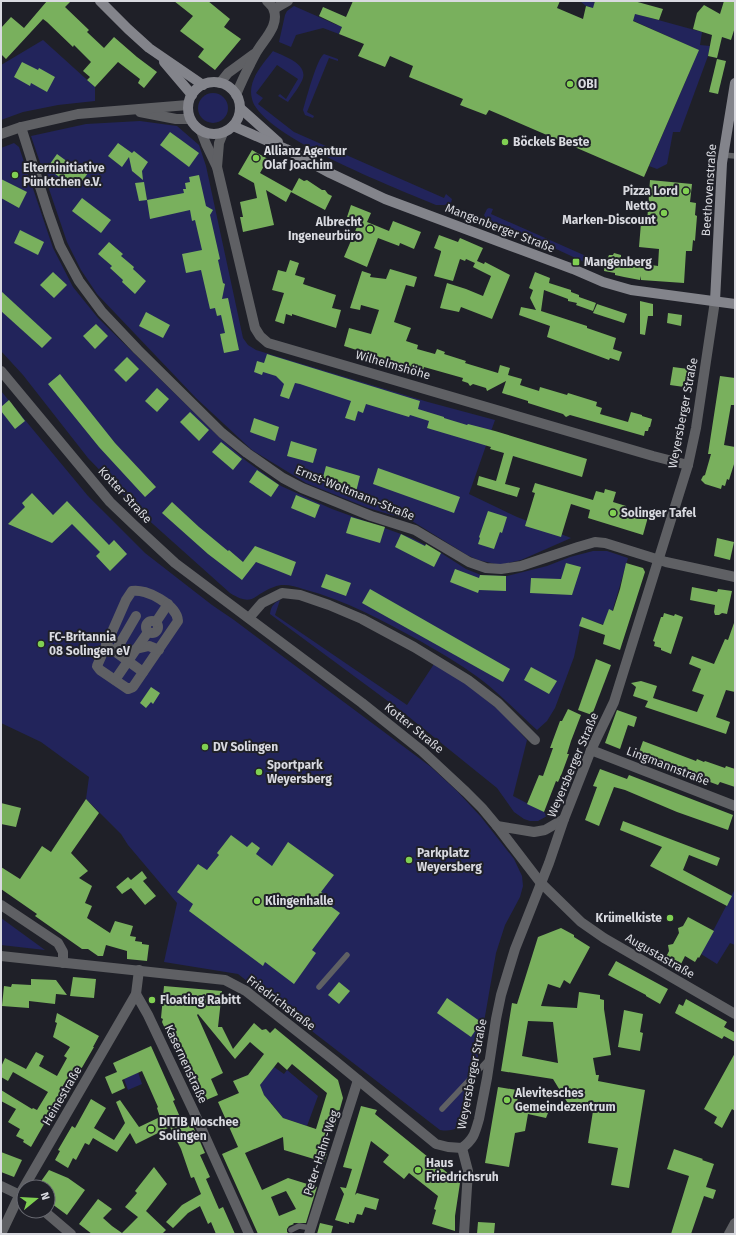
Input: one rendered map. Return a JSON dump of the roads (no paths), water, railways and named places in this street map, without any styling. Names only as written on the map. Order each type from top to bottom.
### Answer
[{"type":"main road","points":[[100,1],[128,30],[159,56],[203,85]]},
{"type":"main road","points":[[159,56],[190,100]]},
{"type":"main road","points":[[211,82],[220,83],[232,89],[236,95],[240,108],[237,121],[233,126],[222,133],[215,135],[208,134],[195,126],[190,119],[188,112],[190,100],[197,89],[203,85],[211,82]]},
{"type":"main road","name":"Beethovenstraße","points":[[715,301],[723,155],[735,83]]},
{"type":"main road","name":"Mangenberger Straße","points":[[240,108],[286,149]]},
{"type":"main road","name":"Mangenberger Straße","points":[[233,126],[286,149],[330,174],[385,198],[573,269],[602,282],[631,290],[735,304]]},
{"type":"street","points":[[236,95],[257,51],[272,30],[274,19],[271,5],[288,1]]},
{"type":"street","points":[[220,83],[228,73],[257,51]]},
{"type":"street","points":[[1,134],[21,127],[78,114],[128,110],[190,100]]},
{"type":"street","points":[[128,110],[176,119],[190,119]]},
{"type":"street","name":"Ernst-Woltmann-Straße","points":[[21,127],[60,246],[79,281],[90,296],[102,312],[138,350],[222,433],[247,453],[283,478],[302,488],[371,516],[415,530],[469,562],[486,568],[501,569],[521,566],[595,542],[605,543],[659,560],[735,577]]},
{"type":"street","name":"Wilhelmshöhe","points":[[201,131],[217,167],[255,328],[260,336],[268,342],[688,465]]},
{"type":"street","name":"Wilhelmshöhe","points":[[217,167],[219,143],[222,133]]},
{"type":"street","name":"Weyersberger Straße","points":[[462,1148],[470,1142],[476,1130],[487,1078],[501,994],[515,949],[591,750],[614,702],[688,465],[696,428],[715,301]]},
{"type":"street","name":"Kotter Straße","points":[[1,371],[110,502],[175,563],[389,724],[422,751],[466,792],[497,826],[540,882]]},
{"type":"street","points":[[134,591],[141,591],[168,604],[177,615],[178,621],[159,650],[130,689],[100,670],[97,666],[129,594],[134,591]]},
{"type":"street","points":[[248,618],[262,603],[282,593],[300,595],[362,619],[414,647],[467,679],[498,703],[535,740]]},
{"type":"street","points":[[115,680],[168,604]]},
{"type":"street","points":[[123,606],[167,638]]},
{"type":"street","points":[[115,652],[136,616]]},
{"type":"street","points":[[122,640],[130,644],[149,646],[159,650]]},
{"type":"street","points":[[106,645],[143,672]]},
{"type":"street","name":"Lingmannstraße","points":[[591,750],[735,806]]},
{"type":"street","points":[[497,826],[534,832],[545,830],[564,819]]},
{"type":"street","name":"Augustastraße","points":[[540,882],[580,922],[604,938],[735,1014]]},
{"type":"street","points":[[1,906],[58,943],[63,952],[63,963]]},
{"type":"street","name":"Friedrichstraße","points":[[1,956],[225,980],[252,995],[436,1144],[462,1148]]},
{"type":"street","name":"Heinestraße","points":[[32,1179],[136,994],[139,970]]},
{"type":"street","name":"Kasernenstraße","points":[[136,994],[148,1015],[193,1110],[249,1234]]},
{"type":"street","name":"Peter-Hahn-Weg","points":[[310,1231],[358,1080]]},
{"type":"street","points":[[462,1148],[468,1171],[464,1234]]},
{"type":"street","points":[[1,1186],[16,1193]]},
{"type":"street","name":"Heinestraße","points":[[2,1234],[16,1207]]},
{"type":"street","points":[[53,1219],[71,1234]]},
{"type":"street","points":[[730,1234],[735,1223]]},
{"type":"lane","points":[[723,155],[735,156]]},
{"type":"lane","points":[[319,987],[347,955]]},
{"type":"lane","points":[[442,1109],[489,1059]]},
{"type":"lane","points":[[291,1230],[299,1226],[310,1231]]},
{"type":"place","name":"OBI","points":[[570,84]]},
{"type":"place","name":"Böckels Beste","points":[[505,142]]},
{"type":"place","name":"Allianz Agentur Olaf Joachim","points":[[256,158]]},
{"type":"place","name":"Elterninitiative Pünktchen e.V.","points":[[15,175]]},
{"type":"place","name":"Pizza Lord","points":[[686,191]]},
{"type":"place","name":"Netto Marken-Discount","points":[[664,213]]},
{"type":"place","name":"Albrecht Ingeneurbüro","points":[[370,229]]},
{"type":"place","name":"Mangenberg","points":[[576,262]]},
{"type":"place","name":"Solinger Tafel","points":[[613,513]]},
{"type":"place","name":"FC-Britannia 08 Solingen eV","points":[[41,644]]},
{"type":"place","name":"DV Solingen","points":[[205,747]]},
{"type":"place","name":"Sportpark Weyersberg","points":[[259,772]]},
{"type":"place","name":"Parkplatz Weyersberg","points":[[409,860]]},
{"type":"place","name":"Klingenhalle","points":[[257,901]]},
{"type":"place","name":"Krümelkiste","points":[[670,918]]},
{"type":"place","name":"Floating Rabitt","points":[[152,1000]]},
{"type":"place","name":"Alevitesches Gemeindezentrum","points":[[507,1100]]},
{"type":"place","name":"DITIB Moschee Solingen","points":[[151,1129]]},
{"type":"place","name":"Haus Friedrichsruh","points":[[418,1170]]}]
